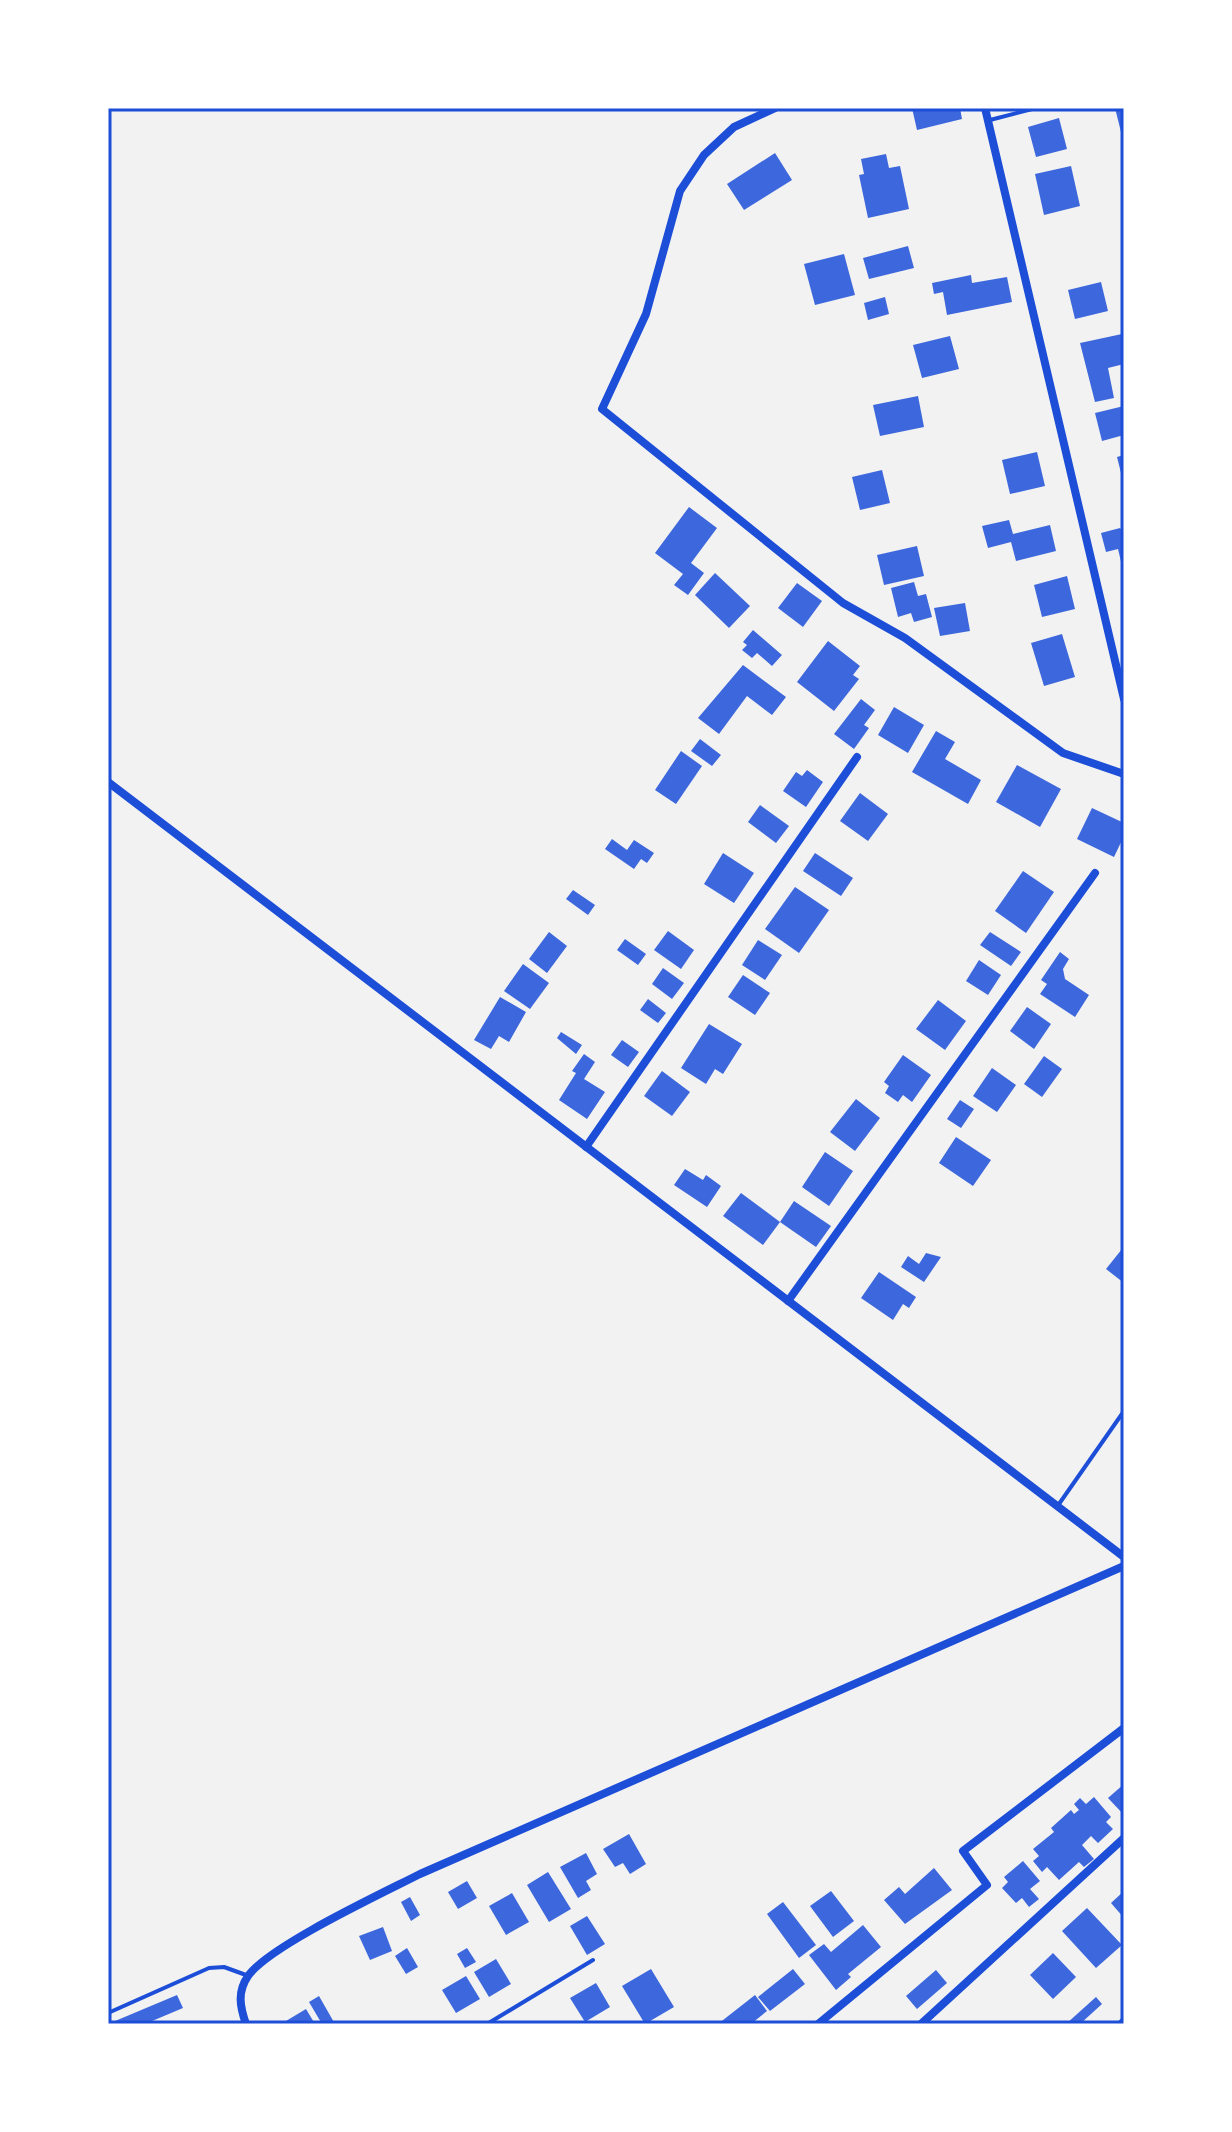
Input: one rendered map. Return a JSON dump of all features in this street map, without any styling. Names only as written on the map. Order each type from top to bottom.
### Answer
[{"type":"street","points":[[775,108],[734,127],[704,155],[680,191],[646,314],[602,409],[843,603],[905,638],[1063,753],[1124,774]]},
{"type":"street","points":[[985,108],[1124,699]]},
{"type":"street","points":[[586,1147],[857,757]]},
{"type":"street","points":[[108,782],[1124,1557]]},
{"type":"street","points":[[788,1301],[1095,873]]},
{"type":"street","points":[[246,2024],[240,1999],[248,1976],[261,1964],[329,1921],[420,1874],[1124,1566]]},
{"type":"street","points":[[818,2024],[987,1885],[963,1851],[1124,1728]]},
{"type":"street","points":[[921,2024],[1124,1838]]},
{"type":"lane","points":[[988,120],[1036,108]]},
{"type":"lane","points":[[1057,1506],[1124,1411]]},
{"type":"lane","points":[[487,2024],[593,1960]]},
{"type":"lane","points":[[108,2013],[209,1968],[224,1967],[248,1976]]},
{"type":"building","points":[[912,108],[960,108],[962,119],[917,130]]},
{"type":"building","points":[[1115,108],[1124,108],[1124,140],[1123,140]]},
{"type":"building","points":[[1059,118],[1067,149],[1036,157],[1028,127]]},
{"type":"building","points":[[775,153],[792,180],[744,210],[727,184]]},
{"type":"building","points":[[886,154],[889,168],[900,166],[909,209],[868,218],[859,175],[864,174],[861,159]]},
{"type":"building","points":[[1071,166],[1080,206],[1044,215],[1035,174]]},
{"type":"building","points":[[908,246],[914,268],[869,279],[863,258]]},
{"type":"building","points":[[844,254],[855,295],[815,305],[804,264]]},
{"type":"building","points":[[971,275],[972,283],[1007,277],[1012,302],[947,315],[943,292],[934,294],[932,283]]},
{"type":"building","points":[[1101,282],[1108,311],[1075,319],[1068,290]]},
{"type":"building","points":[[885,297],[889,314],[868,320],[864,303]]},
{"type":"building","points":[[1122,334],[1124,364],[1108,368],[1114,398],[1095,402],[1080,343]]},
{"type":"building","points":[[950,336],[959,369],[922,378],[913,345]]},
{"type":"building","points":[[918,396],[924,427],[880,436],[873,405]]},
{"type":"building","points":[[1124,406],[1124,435],[1102,441],[1095,413]]},
{"type":"building","points":[[1037,452],[1045,486],[1010,494],[1002,460]]},
{"type":"building","points":[[1124,455],[1124,481],[1123,481],[1117,457]]},
{"type":"building","points":[[882,470],[890,503],[860,510],[852,477]]},
{"type":"building","points":[[689,507],[717,528],[691,563],[704,573],[688,595],[674,585],[683,574],[655,553]]},
{"type":"building","points":[[1009,520],[1013,534],[1050,525],[1056,551],[1016,561],[1011,542],[988,548],[982,526]]},
{"type":"building","points":[[1120,528],[1124,533],[1123,570],[1118,549],[1106,552],[1101,533]]},
{"type":"building","points":[[917,546],[924,576],[884,585],[877,555]]},
{"type":"building","points":[[715,573],[750,606],[729,628],[695,595]]},
{"type":"building","points":[[1067,576],[1075,609],[1042,617],[1034,585]]},
{"type":"building","points":[[914,582],[918,596],[926,594],[932,617],[914,622],[911,613],[898,617],[891,588]]},
{"type":"building","points":[[797,583],[822,601],[803,627],[778,608]]},
{"type":"building","points":[[965,603],[970,631],[940,636],[934,608]]},
{"type":"building","points":[[753,630],[782,655],[772,666],[757,653],[752,658],[742,650],[747,645],[743,642]]},
{"type":"building","points":[[1062,634],[1075,677],[1044,686],[1031,643]]},
{"type":"building","points":[[828,641],[860,666],[853,675],[859,679],[834,711],[797,682]]},
{"type":"building","points":[[743,665],[786,697],[772,715],[747,696],[719,734],[698,718]]},
{"type":"building","points":[[861,699],[875,710],[864,725],[869,728],[854,749],[834,734]]},
{"type":"building","points":[[894,707],[924,725],[908,753],[878,735]]},
{"type":"building","points":[[936,731],[955,742],[945,759],[981,780],[968,804],[912,772]]},
{"type":"building","points":[[700,739],[721,755],[712,766],[691,751]]},
{"type":"building","points":[[681,751],[702,766],[676,804],[655,790]]},
{"type":"building","points":[[1017,765],[1061,789],[1040,827],[996,802]]},
{"type":"building","points":[[807,770],[823,782],[806,807],[783,791],[796,772],[802,776]]},
{"type":"building","points":[[860,793],[888,814],[868,841],[840,821]]},
{"type":"building","points":[[760,805],[789,826],[776,843],[748,822]]},
{"type":"building","points":[[1092,808],[1124,823],[1124,836],[1114,857],[1077,839]]},
{"type":"building","points":[[612,839],[627,850],[634,840],[654,853],[647,863],[641,859],[634,869],[605,849]]},
{"type":"building","points":[[723,853],[754,873],[734,903],[704,884]]},
{"type":"building","points":[[815,853],[853,878],[841,896],[803,871]]},
{"type":"building","points":[[1023,871],[1054,892],[1026,933],[995,911]]},
{"type":"building","points":[[795,887],[829,910],[799,953],[765,929]]},
{"type":"building","points":[[573,890],[595,905],[588,915],[566,899]]},
{"type":"building","points":[[668,931],[694,950],[681,969],[654,950]]},
{"type":"building","points":[[549,932],[567,946],[547,973],[529,959]]},
{"type":"building","points":[[990,932],[1021,952],[1011,966],[980,945]]},
{"type":"building","points":[[625,939],[646,954],[638,965],[617,950]]},
{"type":"building","points":[[758,940],[782,955],[765,980],[742,965]]},
{"type":"building","points":[[1060,952],[1069,959],[1063,969],[1065,979],[1089,995],[1075,1017],[1040,994],[1047,984],[1041,980]]},
{"type":"building","points":[[979,960],[1001,975],[988,995],[966,981]]},
{"type":"building","points":[[523,964],[549,983],[530,1009],[504,991]]},
{"type":"building","points":[[663,968],[684,983],[672,999],[652,984]]},
{"type":"building","points":[[743,975],[770,993],[755,1015],[728,997]]},
{"type":"building","points":[[500,997],[526,1012],[509,1042],[499,1036],[491,1049],[474,1040]]},
{"type":"building","points":[[648,999],[666,1013],[658,1023],[640,1010]]},
{"type":"building","points":[[938,1000],[966,1021],[945,1050],[916,1029]]},
{"type":"building","points":[[1027,1007],[1051,1024],[1034,1049],[1010,1031]]},
{"type":"building","points":[[709,1024],[742,1044],[723,1074],[715,1069],[706,1084],[681,1068]]},
{"type":"building","points":[[561,1032],[582,1045],[576,1054],[557,1038]]},
{"type":"building","points":[[622,1040],[639,1052],[628,1067],[611,1055]]},
{"type":"building","points":[[584,1054],[595,1062],[584,1079],[605,1092],[587,1119],[559,1100],[576,1073],[572,1071]]},
{"type":"building","points":[[903,1055],[931,1075],[912,1102],[903,1095],[898,1102],[885,1093],[889,1086],[884,1082]]},
{"type":"building","points":[[1044,1056],[1062,1069],[1042,1097],[1024,1084]]},
{"type":"building","points":[[992,1068],[1016,1085],[997,1112],[973,1096]]},
{"type":"building","points":[[662,1071],[690,1092],[672,1116],[644,1096]]},
{"type":"building","points":[[856,1099],[880,1118],[855,1151],[830,1132]]},
{"type":"building","points":[[960,1100],[974,1109],[961,1128],[947,1119]]},
{"type":"building","points":[[956,1137],[991,1160],[973,1186],[939,1163]]},
{"type":"building","points":[[825,1152],[853,1171],[829,1206],[802,1187]]},
{"type":"building","points":[[685,1169],[703,1180],[706,1175],[721,1186],[707,1207],[674,1185]]},
{"type":"building","points":[[741,1193],[780,1222],[763,1245],[723,1216]]},
{"type":"building","points":[[794,1201],[831,1226],[816,1247],[780,1222]]},
{"type":"building","points":[[1122,1249],[1124,1251],[1124,1283],[1106,1269]]},
{"type":"building","points":[[926,1253],[941,1257],[924,1282],[901,1267],[908,1256],[919,1264]]},
{"type":"building","points":[[879,1272],[916,1297],[909,1308],[903,1304],[893,1320],[861,1298]]},
{"type":"building","points":[[1124,1784],[1124,1815],[1108,1798]]},
{"type":"building","points":[[1094,1797],[1111,1817],[1106,1822],[1113,1829],[1098,1843],[1091,1836],[1082,1845],[1094,1859],[1084,1867],[1079,1862],[1059,1880],[1047,1867],[1042,1872],[1033,1861],[1039,1856],[1033,1849],[1054,1832],[1051,1828],[1071,1810],[1074,1814],[1079,1810],[1074,1804],[1080,1798],[1086,1804]]},
{"type":"building","points":[[629,1834],[646,1864],[630,1874],[623,1863],[615,1867],[603,1849]]},
{"type":"building","points":[[586,1853],[597,1874],[586,1881],[591,1890],[578,1898],[560,1867]]},
{"type":"building","points":[[1023,1861],[1040,1881],[1030,1889],[1039,1899],[1029,1907],[1022,1898],[1016,1903],[1002,1888],[1008,1882],[1004,1877]]},
{"type":"building","points":[[934,1868],[952,1890],[905,1924],[884,1900],[899,1887],[905,1894]]},
{"type":"building","points":[[548,1872],[571,1909],[549,1922],[527,1885]]},
{"type":"building","points":[[467,1881],[477,1898],[458,1909],[448,1892]]},
{"type":"building","points":[[831,1891],[854,1921],[833,1937],[810,1906]]},
{"type":"building","points":[[1124,1891],[1124,1918],[1111,1903]]},
{"type":"building","points":[[512,1893],[529,1922],[506,1935],[489,1906]]},
{"type":"building","points":[[410,1897],[420,1915],[411,1921],[401,1902]]},
{"type":"building","points":[[783,1902],[816,1945],[799,1958],[767,1914]]},
{"type":"building","points":[[1087,1908],[1122,1945],[1096,1968],[1062,1931]]},
{"type":"building","points":[[587,1916],[605,1944],[587,1955],[570,1926]]},
{"type":"building","points":[[863,1925],[881,1947],[848,1974],[851,1977],[836,1990],[809,1955],[824,1944],[831,1952]]},
{"type":"building","points":[[383,1927],[392,1951],[370,1960],[359,1936]]},
{"type":"building","points":[[407,1948],[418,1967],[406,1974],[395,1956]]},
{"type":"building","points":[[467,1948],[476,1962],[465,1968],[457,1954]]},
{"type":"building","points":[[1053,1953],[1076,1977],[1053,1999],[1030,1975]]},
{"type":"building","points":[[496,1959],[511,1984],[489,1997],[474,1972]]},
{"type":"building","points":[[651,1969],[674,2007],[645,2024],[622,1986]]},
{"type":"building","points":[[793,1969],[805,1984],[770,2011],[758,1997]]},
{"type":"building","points":[[936,1970],[947,1983],[917,2009],[906,1996]]},
{"type":"building","points":[[466,1976],[480,1999],[456,2013],[442,1990]]},
{"type":"building","points":[[596,1983],[610,2007],[585,2022],[570,1998]]},
{"type":"building","points":[[177,1995],[183,2008],[145,2024],[108,2024]]},
{"type":"building","points":[[755,1995],[767,2011],[751,2024],[718,2024]]},
{"type":"building","points":[[319,1996],[335,2024],[322,2024],[309,2002]]},
{"type":"building","points":[[1096,1997],[1102,2004],[1080,2024],[1066,2024]]},
{"type":"building","points":[[306,2009],[315,2024],[281,2024]]}]
